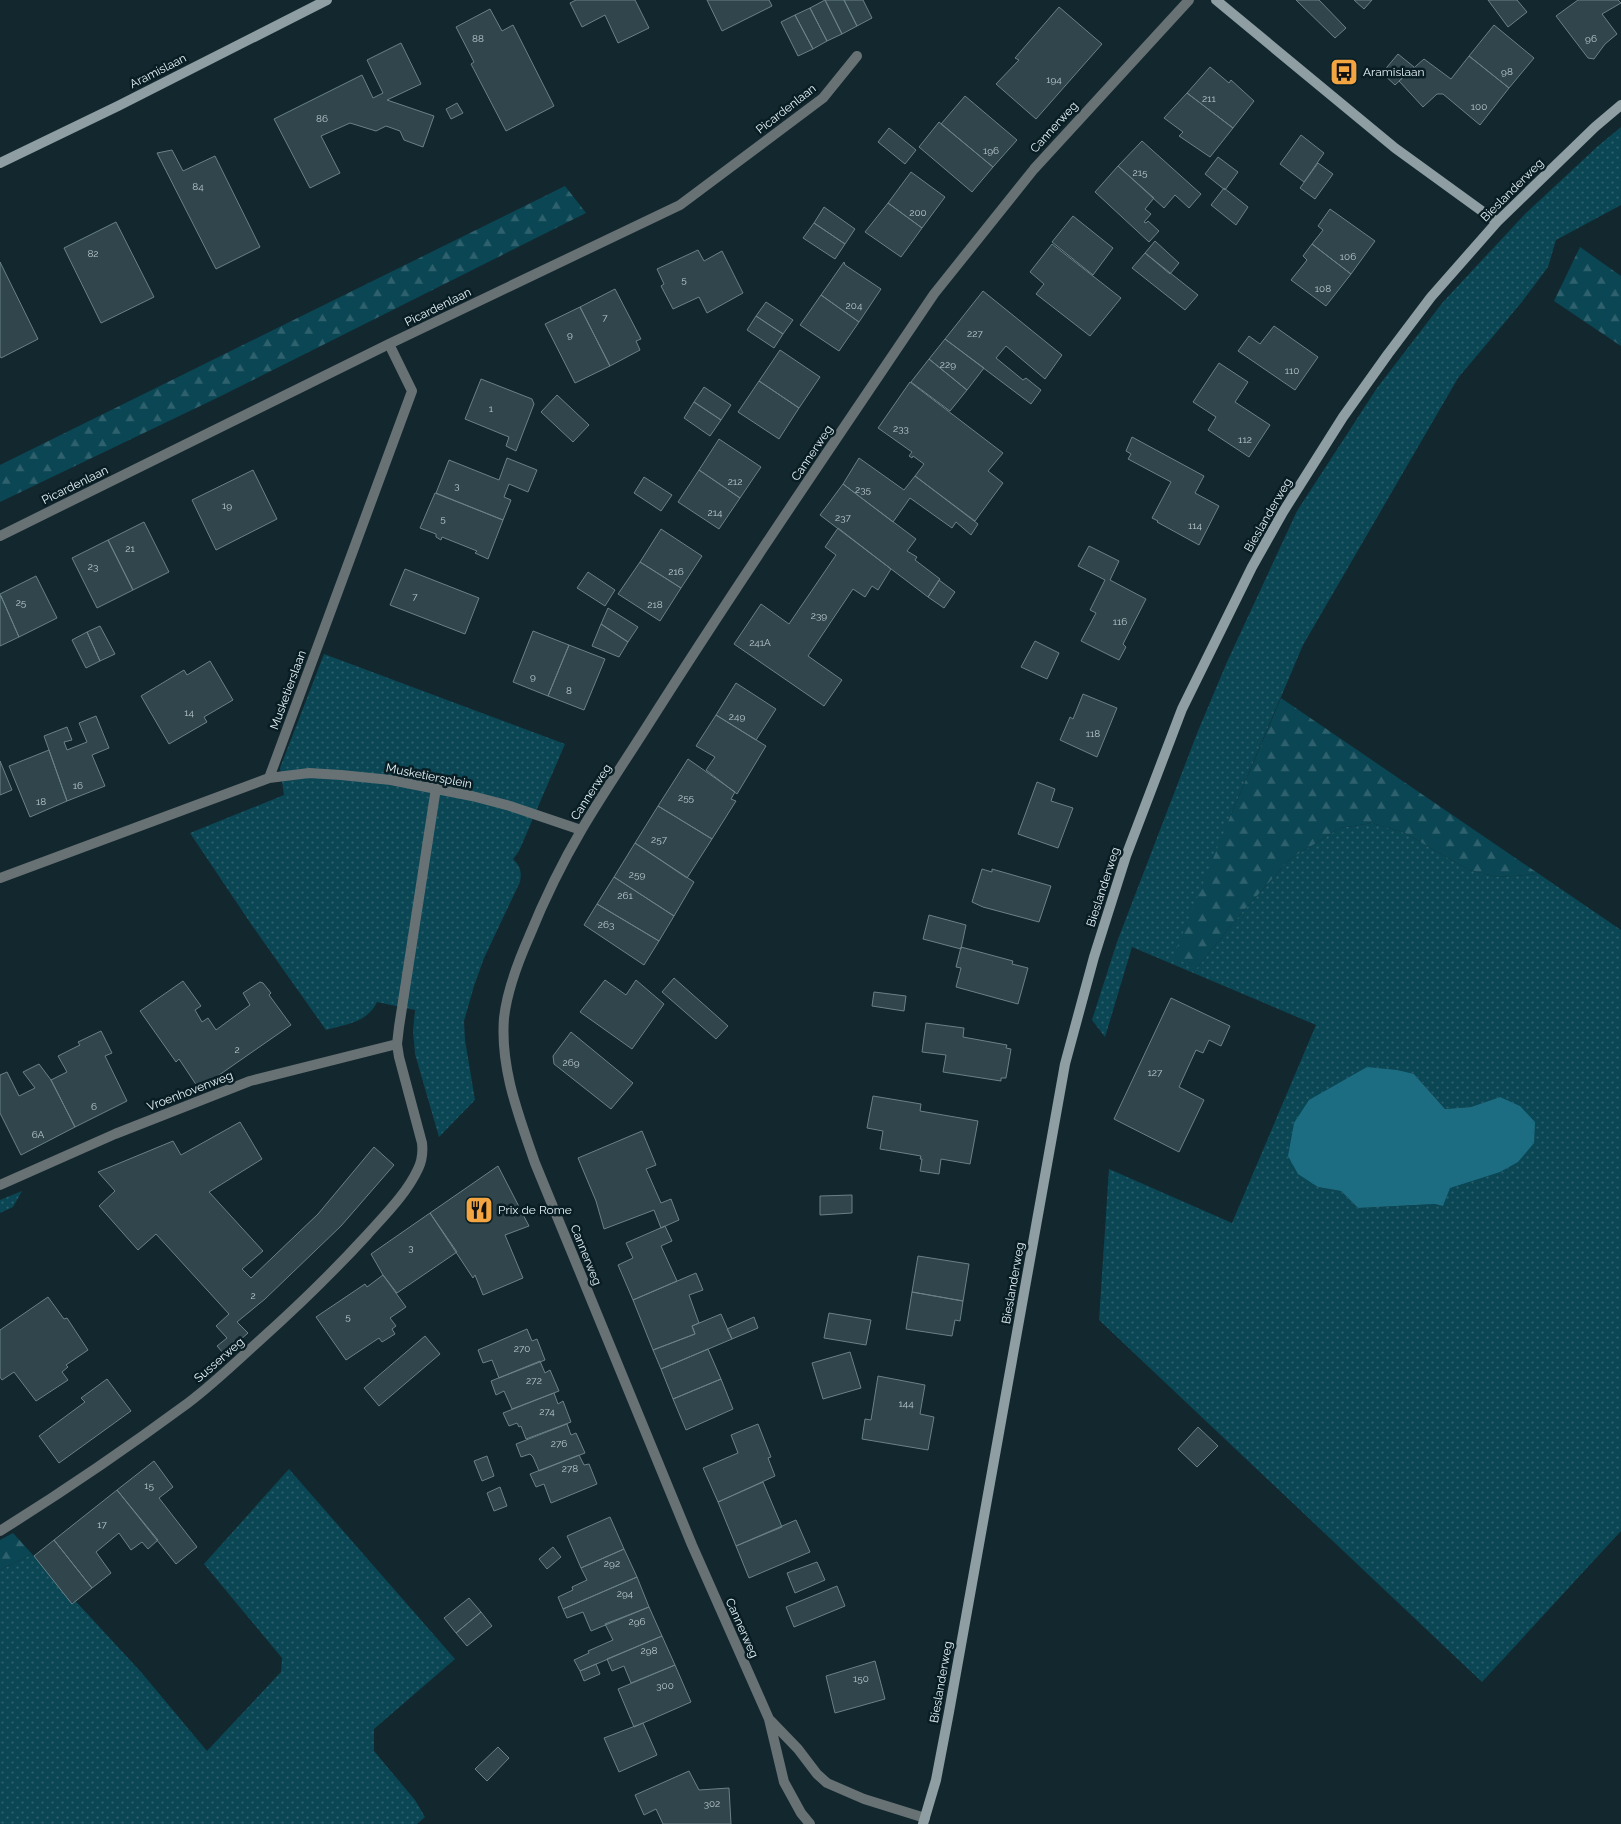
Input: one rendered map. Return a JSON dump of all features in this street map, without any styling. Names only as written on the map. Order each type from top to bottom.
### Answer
[{"type":"main road","name":"Aramislaan","points":[[0,163],[118,106],[327,0]]},
{"type":"main road","points":[[1216,0],[1395,148],[1497,222]]},
{"type":"main road","name":"Bieslanderweg","points":[[924,1821],[936,1780],[949,1712],[1065,1064],[1094,956],[1126,856],[1182,709],[1239,592],[1283,512],[1343,417],[1388,354],[1431,296],[1497,222],[1595,127],[1621,105]]},
{"type":"street","name":"Cannerweg","points":[[810,1824],[784,1782],[769,1719],[692,1545],[554,1210],[517,1110],[508,1077],[505,1058],[504,1016],[511,985],[534,924],[581,830],[740,582],[934,294],[1034,169],[1189,0]]},
{"type":"street","name":"Picardenlaan","points":[[0,536],[389,344],[680,205],[823,98],[857,56]]},
{"type":"street","name":"Musketierslaan","points":[[269,778],[412,391],[389,344]]},
{"type":"street","name":"Musketiersplein","points":[[269,778],[309,773],[391,780],[436,788],[510,806],[581,830]]},
{"type":"street","points":[[0,878],[269,778]]},
{"type":"street","points":[[398,1044],[399,1027],[436,788]]},
{"type":"street","name":"Susserweg","points":[[0,1531],[59,1494],[190,1402],[307,1298],[360,1243],[407,1187],[419,1168],[423,1154],[422,1143],[399,1057],[398,1044]]},
{"type":"street","name":"Vroenhovenweg","points":[[0,1185],[115,1134],[250,1081],[398,1044]]},
{"type":"street","name":"Cannerweg","points":[[769,1719],[798,1749],[817,1774],[828,1783],[864,1799],[924,1821]]},
{"type":"green space","points":[[1621,127],[1621,205],[1556,240],[1548,267],[1521,303],[1458,378],[1303,645],[1230,817],[1197,968],[1238,917],[1290,859],[1340,828],[1372,823],[1405,833],[1469,870],[1498,877],[1539,874],[1621,930],[1621,1531],[1482,1682],[1099,1320],[1109,1169],[1232,1223],[1316,1025],[1132,947],[1105,1037],[1092,1020],[1117,942],[1198,731],[1227,662],[1297,511],[1377,388],[1443,302],[1525,214]],"holes":[[[1414,1074],[1445,1109],[1471,1107],[1500,1097],[1449,1188],[1443,1206],[1435,1204],[1358,1208],[1341,1191],[1318,1187],[1314,1182]]]},
{"type":"green space","points":[[565,186],[586,213],[221,396],[0,502],[0,465]]},
{"type":"green space","points":[[1580,247],[1621,276],[1621,346],[1554,301]]},
{"type":"green space","points":[[324,654],[565,744],[519,851],[513,859],[520,869],[520,882],[484,958],[464,1021],[465,1040],[475,1100],[439,1137],[415,1054],[413,1031],[415,1010],[377,1002],[373,1009],[362,1019],[326,1030],[190,833],[284,795],[280,768]]},
{"type":"green space","points":[[1281,698],[1539,874],[1498,877],[1469,870],[1405,833],[1372,823],[1340,828],[1290,859],[1238,917],[1197,968],[1173,957]]},
{"type":"green space","points":[[22,1191],[13,1207],[0,1213],[0,1200]]},
{"type":"green space","points":[[289,1469],[455,1659],[374,1729],[374,1751],[415,1800],[425,1817],[417,1824],[0,1824],[0,1570],[32,1554],[141,1672],[207,1751],[281,1672],[282,1658],[204,1564]]},
{"type":"green space","points":[[13,1533],[32,1554],[0,1570],[0,1540]]},
{"type":"shaded area","points":[[1367,1067],[1414,1074],[1445,1109],[1471,1107],[1500,1097],[1520,1106],[1535,1122],[1534,1143],[1518,1162],[1500,1172],[1450,1188],[1443,1206],[1435,1204],[1358,1208],[1341,1191],[1318,1187],[1298,1174],[1288,1156],[1294,1123],[1309,1100]]},
{"type":"building","points":[[576,0],[635,0],[649,28],[618,43],[605,15],[582,27],[570,3]]},
{"type":"building","points":[[707,0],[769,0],[772,6],[722,31]]},
{"type":"building","points":[[825,0],[842,34],[827,41],[810,8]]},
{"type":"building","points":[[825,0],[844,0],[857,26],[842,34]]},
{"type":"building","points":[[844,0],[863,0],[872,18],[857,26]]},
{"type":"building","points":[[1296,0],[1319,0],[1346,28],[1335,38]]},
{"type":"building","points":[[1354,0],[1372,0],[1364,9]]},
{"type":"building","points":[[1488,0],[1517,0],[1527,12],[1508,27]]},
{"type":"building","points":[[1578,0],[1618,0],[1621,3],[1602,14],[1617,34],[1605,44],[1594,59],[1588,58],[1556,16]]},
{"type":"building","points":[[1059,7],[1102,44],[1036,119],[996,84],[1019,60],[1015,58]]},
{"type":"building","points":[[810,8],[827,41],[813,49],[795,15]]},
{"type":"building","points":[[490,9],[502,31],[513,25],[554,106],[506,131],[471,64],[474,62],[456,27]]},
{"type":"building","points":[[795,15],[813,49],[798,56],[781,22]]},
{"type":"building","points":[[1494,25],[1534,58],[1509,88],[1469,56]]},
{"type":"building","points":[[401,43],[421,84],[387,100],[434,116],[423,147],[404,140],[400,131],[386,126],[376,131],[350,123],[321,136],[340,173],[310,188],[274,119],[362,75],[373,98],[383,93],[367,60]]},
{"type":"building","points":[[1398,54],[1414,67],[1395,85],[1382,73]]},
{"type":"building","points":[[1469,56],[1509,88],[1480,125],[1443,94],[1437,94],[1423,107],[1399,81],[1424,59],[1451,79]]},
{"type":"building","points":[[1210,67],[1229,83],[1231,80],[1254,101],[1233,128],[1187,93]]},
{"type":"building","points":[[1187,93],[1233,128],[1210,157],[1179,136],[1183,132],[1164,118]]},
{"type":"building","points":[[965,96],[1017,140],[993,167],[941,124]]},
{"type":"building","points":[[457,103],[463,113],[451,119],[446,109]]},
{"type":"building","points":[[939,122],[993,167],[972,192],[919,147]]},
{"type":"building","points":[[889,128],[916,150],[905,164],[878,142]]},
{"type":"building","points":[[1301,135],[1324,153],[1304,182],[1280,164]]},
{"type":"building","points":[[1142,141],[1201,194],[1189,208],[1175,195],[1164,208],[1118,166]]},
{"type":"building","points":[[172,150],[183,171],[215,156],[260,247],[216,269],[157,153]]},
{"type":"building","points":[[1218,157],[1238,172],[1225,190],[1205,174]]},
{"type":"building","points":[[1318,163],[1333,174],[1315,199],[1300,188]]},
{"type":"building","points":[[1118,166],[1154,198],[1145,209],[1151,214],[1144,222],[1148,221],[1159,231],[1149,242],[1095,192]]},
{"type":"building","points":[[911,172],[945,197],[922,228],[888,203]]},
{"type":"building","points":[[1224,188],[1248,207],[1236,225],[1211,205]]},
{"type":"building","points":[[888,203],[922,228],[901,257],[865,232]]},
{"type":"building","points":[[824,207],[855,229],[845,244],[814,223]]},
{"type":"building","points":[[1330,209],[1375,241],[1351,274],[1312,244],[1323,230],[1318,226]]},
{"type":"building","points":[[1073,216],[1113,248],[1093,275],[1052,242]]},
{"type":"building","points":[[116,222],[154,297],[101,323],[64,248]]},
{"type":"building","points":[[814,223],[845,244],[835,259],[803,238]]},
{"type":"building","points":[[1155,241],[1179,263],[1170,274],[1145,253]]},
{"type":"building","points":[[1052,244],[1121,298],[1090,336],[1036,294],[1044,284],[1030,272]]},
{"type":"building","points":[[1312,244],[1351,274],[1326,306],[1291,280],[1307,260],[1303,256]]},
{"type":"building","points":[[698,250],[704,261],[722,251],[743,293],[707,313],[699,297],[673,309],[661,286],[664,284],[657,269]]},
{"type":"building","points":[[1145,253],[1198,295],[1185,310],[1132,268]]},
{"type":"building","points":[[0,262],[38,339],[1,358],[0,356]]},
{"type":"building","points":[[844,262],[845,265],[881,289],[859,322],[821,295]]},
{"type":"building","points":[[615,289],[641,339],[636,341],[640,350],[610,366],[580,307]]},
{"type":"building","points":[[983,291],[1062,355],[1045,379],[1006,346],[996,358],[1023,380],[1026,378],[1041,390],[1031,404],[945,339]]},
{"type":"building","points":[[821,295],[859,322],[839,351],[800,325]]},
{"type":"building","points":[[766,302],[793,320],[783,334],[756,316]]},
{"type":"building","points":[[580,307],[610,366],[575,383],[545,324]]},
{"type":"building","points":[[756,316],[783,334],[774,348],[747,330]]},
{"type":"building","points":[[1274,326],[1318,357],[1295,390],[1238,351],[1249,336],[1260,344]]},
{"type":"building","points":[[945,339],[984,368],[967,390],[929,359]]},
{"type":"building","points":[[780,350],[820,377],[799,408],[759,381]]},
{"type":"building","points":[[929,359],[967,390],[950,411],[911,382]]},
{"type":"building","points":[[1219,363],[1248,382],[1235,402],[1270,425],[1249,457],[1208,430],[1216,417],[1193,402]]},
{"type":"building","points":[[481,379],[532,399],[534,404],[516,451],[506,446],[509,437],[465,419]]},
{"type":"building","points":[[759,381],[799,408],[779,439],[738,412]]},
{"type":"building","points":[[910,382],[1003,453],[988,471],[1003,483],[975,521],[915,476],[924,464],[913,456],[912,458],[909,456],[912,452],[878,428]]},
{"type":"building","points":[[704,387],[731,405],[721,420],[694,402]]},
{"type":"building","points":[[557,395],[589,425],[573,442],[541,412]]},
{"type":"building","points":[[694,402],[721,420],[710,436],[684,418]]},
{"type":"building","points":[[1132,437],[1204,476],[1195,493],[1219,506],[1199,545],[1152,518],[1171,482],[1128,459],[1131,454],[1126,451]]},
{"type":"building","points":[[719,439],[761,467],[740,498],[699,470]]},
{"type":"building","points":[[507,458],[537,470],[528,492],[509,484],[504,497],[511,500],[503,520],[436,493],[449,460],[499,480]]},
{"type":"building","points":[[859,458],[904,490],[915,476],[978,524],[971,535],[956,522],[952,528],[910,498],[893,522],[843,484]]},
{"type":"building","points":[[253,470],[277,519],[216,550],[192,500]]},
{"type":"building","points":[[699,470],[740,498],[719,529],[678,502]]},
{"type":"building","points":[[644,477],[672,495],[661,511],[634,493]]},
{"type":"building","points":[[843,484],[916,539],[907,551],[917,557],[915,560],[940,579],[928,597],[820,515]]},
{"type":"building","points":[[435,493],[503,520],[488,559],[475,553],[477,551],[442,537],[441,540],[436,537],[436,534],[420,528]]},
{"type":"building","points":[[144,522],[169,572],[133,590],[108,540]]},
{"type":"building","points":[[838,528],[891,569],[878,590],[872,586],[865,597],[853,589],[808,656],[842,680],[824,706],[734,644],[761,604],[789,624],[836,555],[825,547]]},
{"type":"building","points":[[661,529],[702,556],[681,588],[640,562]]},
{"type":"building","points":[[108,540],[133,590],[97,608],[72,558]]},
{"type":"building","points":[[1089,546],[1119,561],[1110,580],[1146,599],[1123,644],[1126,647],[1119,660],[1081,641],[1096,613],[1090,610],[1105,580],[1078,566]]},
{"type":"building","points":[[640,562],[681,588],[660,621],[618,594]]},
{"type":"building","points":[[405,569],[479,598],[465,634],[390,605]]},
{"type":"building","points":[[588,572],[615,590],[605,606],[577,588]]},
{"type":"building","points":[[36,576],[57,618],[19,637],[0,594]]},
{"type":"building","points":[[939,580],[955,592],[944,608],[928,597]]},
{"type":"building","points":[[0,597],[19,637],[0,646]]},
{"type":"building","points":[[608,608],[638,627],[628,642],[601,624]]},
{"type":"building","points":[[601,624],[628,642],[619,657],[592,646]]},
{"type":"building","points":[[100,626],[115,654],[100,661],[87,632]]},
{"type":"building","points":[[533,631],[569,645],[548,696],[513,682]]},
{"type":"building","points":[[87,632],[100,661],[86,668],[72,640]]},
{"type":"building","points":[[1035,641],[1059,653],[1047,679],[1021,667]]},
{"type":"building","points":[[569,645],[605,659],[584,710],[548,696]]},
{"type":"building","points":[[210,661],[233,700],[204,717],[207,722],[169,744],[141,696],[184,670],[187,675]]},
{"type":"building","points":[[736,683],[776,709],[756,740],[716,715]]},
{"type":"building","points":[[1083,694],[1117,708],[1097,757],[1060,740],[1070,717],[1073,719]]},
{"type":"building","points":[[716,715],[766,746],[737,794],[706,770],[715,757],[696,746]]},
{"type":"building","points":[[96,716],[109,748],[92,755],[105,786],[67,801],[44,736],[67,727],[72,740],[64,742],[67,750],[87,742],[79,723]]},
{"type":"building","points":[[49,750],[67,801],[30,817],[9,766]]},
{"type":"building","points":[[688,759],[735,792],[731,799],[736,801],[712,839],[658,806]]},
{"type":"building","points":[[0,761],[12,790],[0,795]]},
{"type":"building","points":[[1037,782],[1055,789],[1051,801],[1073,808],[1058,848],[1018,834]]},
{"type":"building","points":[[658,806],[712,839],[687,878],[635,843]]},
{"type":"building","points":[[635,843],[694,882],[674,916],[614,877]]},
{"type":"building","points":[[982,869],[992,872],[992,869],[1051,886],[1039,922],[983,907],[972,902]]},
{"type":"building","points":[[614,877],[674,916],[659,941],[597,904]]},
{"type":"building","points":[[597,904],[659,941],[644,965],[584,925]]},
{"type":"building","points":[[929,915],[966,925],[961,949],[923,939]]},
{"type":"building","points":[[961,947],[1013,961],[1012,964],[1028,968],[1018,1004],[956,987],[961,968],[956,967]]},
{"type":"building","points":[[674,978],[728,1026],[716,1039],[662,992]]},
{"type":"building","points":[[605,980],[626,995],[636,980],[664,1004],[632,1049],[580,1012]]},
{"type":"building","points":[[183,981],[201,1006],[195,1010],[202,1022],[208,1018],[216,1030],[250,1005],[243,993],[260,982],[271,993],[269,995],[291,1025],[199,1089],[179,1059],[176,1062],[140,1011]]},
{"type":"building","points":[[874,992],[906,996],[904,1011],[872,1006]]},
{"type":"building","points":[[1171,998],[1230,1026],[1221,1046],[1209,1040],[1203,1053],[1196,1050],[1179,1087],[1204,1100],[1179,1152],[1114,1119]]},
{"type":"building","points":[[926,1023],[964,1028],[963,1037],[1007,1045],[1006,1048],[1011,1049],[1006,1078],[1001,1078],[1001,1081],[943,1072],[946,1055],[922,1052]]},
{"type":"building","points":[[101,1031],[112,1053],[105,1056],[127,1101],[75,1127],[51,1080],[67,1072],[58,1056],[80,1045],[78,1042]]},
{"type":"building","points":[[571,1032],[633,1083],[611,1109],[554,1064],[553,1056]]},
{"type":"building","points":[[39,1064],[51,1080],[75,1127],[21,1155],[0,1113],[0,1075],[7,1072],[19,1096],[35,1088],[23,1072]]},
{"type":"building","points":[[873,1096],[921,1104],[920,1111],[978,1121],[970,1164],[941,1159],[939,1174],[920,1171],[921,1156],[880,1149],[883,1131],[867,1128]]},
{"type":"building","points":[[240,1122],[262,1159],[209,1192],[263,1251],[242,1269],[251,1278],[318,1214],[374,1147],[394,1165],[341,1226],[265,1299],[237,1322],[248,1333],[224,1354],[217,1346],[227,1338],[216,1326],[229,1314],[156,1234],[138,1250],[99,1206],[115,1191],[98,1172],[173,1141],[181,1155]]},
{"type":"building","points":[[642,1131],[656,1165],[646,1169],[661,1203],[671,1199],[679,1220],[661,1228],[654,1210],[604,1229],[596,1201],[578,1158]]},
{"type":"building","points":[[498,1166],[529,1226],[505,1235],[523,1278],[483,1295],[475,1275],[473,1278],[430,1213]]},
{"type":"building","points":[[852,1195],[852,1213],[820,1215],[820,1196]]},
{"type":"building","points":[[430,1213],[457,1252],[397,1293],[383,1275],[371,1254]]},
{"type":"building","points":[[665,1226],[672,1241],[661,1246],[677,1281],[633,1300],[618,1265],[633,1258],[626,1243]]},
{"type":"building","points":[[918,1256],[969,1264],[963,1301],[912,1292]]},
{"type":"building","points":[[696,1273],[703,1290],[689,1295],[699,1323],[692,1326],[695,1334],[653,1350],[633,1300]]},
{"type":"building","points":[[383,1275],[406,1307],[390,1318],[396,1326],[392,1329],[395,1334],[382,1342],[379,1338],[346,1360],[316,1317],[365,1284],[367,1287]]},
{"type":"building","points":[[912,1292],[963,1301],[960,1321],[955,1320],[952,1336],[906,1329]]},
{"type":"building","points":[[48,1297],[64,1319],[67,1318],[88,1350],[66,1365],[68,1367],[62,1372],[68,1380],[36,1401],[14,1372],[2,1380],[0,1377],[0,1330]]},
{"type":"building","points":[[829,1313],[871,1320],[866,1345],[824,1338]]},
{"type":"building","points":[[721,1314],[732,1339],[661,1369],[653,1350],[695,1334],[692,1326]]},
{"type":"building","points":[[754,1317],[758,1328],[732,1339],[727,1329]]},
{"type":"building","points":[[527,1329],[532,1341],[537,1339],[545,1360],[499,1378],[492,1360],[483,1363],[478,1350]]},
{"type":"building","points":[[425,1336],[440,1354],[379,1406],[364,1388]]},
{"type":"building","points":[[708,1349],[721,1379],[673,1399],[661,1369]]},
{"type":"building","points":[[850,1352],[861,1388],[823,1399],[812,1363]]},
{"type":"building","points":[[540,1361],[545,1373],[550,1370],[559,1391],[512,1409],[504,1391],[496,1395],[491,1381]]},
{"type":"building","points":[[878,1376],[925,1385],[920,1414],[934,1417],[928,1450],[862,1439],[865,1419],[871,1420]]},
{"type":"building","points":[[107,1379],[131,1411],[59,1463],[39,1436],[85,1402],[81,1398]]},
{"type":"building","points":[[721,1379],[733,1409],[686,1430],[673,1399]]},
{"type":"building","points":[[554,1393],[558,1404],[563,1401],[571,1422],[526,1439],[521,1426],[519,1427],[517,1423],[509,1426],[503,1413]]},
{"type":"building","points":[[567,1424],[571,1435],[576,1433],[585,1453],[539,1471],[530,1454],[521,1457],[516,1444]]},
{"type":"building","points":[[758,1424],[771,1457],[768,1458],[775,1476],[718,1502],[703,1468],[738,1453],[731,1435]]},
{"type":"building","points":[[1198,1427],[1218,1446],[1197,1467],[1178,1449]]},
{"type":"building","points":[[579,1455],[584,1465],[589,1464],[597,1484],[551,1503],[544,1484],[536,1487],[530,1474]]},
{"type":"building","points":[[487,1456],[494,1476],[482,1481],[474,1461]]},
{"type":"building","points":[[154,1461],[173,1487],[159,1498],[197,1547],[176,1564],[117,1490]]},
{"type":"building","points":[[763,1482],[782,1527],[736,1546],[718,1502]]},
{"type":"building","points":[[500,1487],[507,1506],[494,1511],[487,1493]]},
{"type":"building","points":[[117,1490],[158,1540],[148,1549],[142,1542],[131,1550],[119,1533],[96,1552],[111,1573],[92,1588],[54,1540]]},
{"type":"building","points":[[610,1517],[624,1549],[581,1568],[567,1536]]},
{"type":"building","points":[[796,1520],[810,1552],[749,1578],[736,1546]]},
{"type":"building","points":[[54,1540],[92,1588],[72,1604],[34,1556]]},
{"type":"building","points":[[553,1547],[561,1557],[547,1569],[539,1559]]},
{"type":"building","points":[[624,1549],[637,1577],[563,1609],[558,1597],[573,1590],[572,1587],[587,1580],[581,1568]]},
{"type":"building","points":[[817,1562],[825,1580],[795,1593],[787,1573]]},
{"type":"building","points":[[637,1577],[649,1607],[591,1631],[583,1612],[567,1618],[563,1609]]},
{"type":"building","points":[[837,1586],[845,1606],[794,1627],[786,1607]]},
{"type":"building","points":[[469,1598],[481,1612],[456,1633],[444,1618]]},
{"type":"building","points":[[649,1607],[662,1636],[580,1671],[574,1660],[589,1653],[588,1651],[613,1640],[605,1624]]},
{"type":"building","points":[[481,1612],[492,1626],[467,1646],[456,1633]]},
{"type":"building","points":[[662,1636],[675,1665],[631,1683],[624,1666],[612,1671],[607,1659]]},
{"type":"building","points":[[875,1661],[885,1699],[835,1713],[826,1676]]},
{"type":"building","points":[[596,1664],[600,1674],[584,1681],[580,1671]]},
{"type":"building","points":[[675,1665],[691,1702],[634,1727],[618,1689]]},
{"type":"building","points":[[643,1723],[657,1755],[619,1772],[604,1738]]},
{"type":"building","points":[[498,1747],[509,1758],[487,1781],[475,1769]]},
{"type":"building","points":[[689,1771],[699,1790],[729,1788],[731,1824],[663,1824],[656,1809],[644,1815],[635,1795]]},
{"type":"place","name":"Aramislaan","points":[[1344,72]]},
{"type":"place","name":"Prix de Rome","points":[[479,1210]]}]
